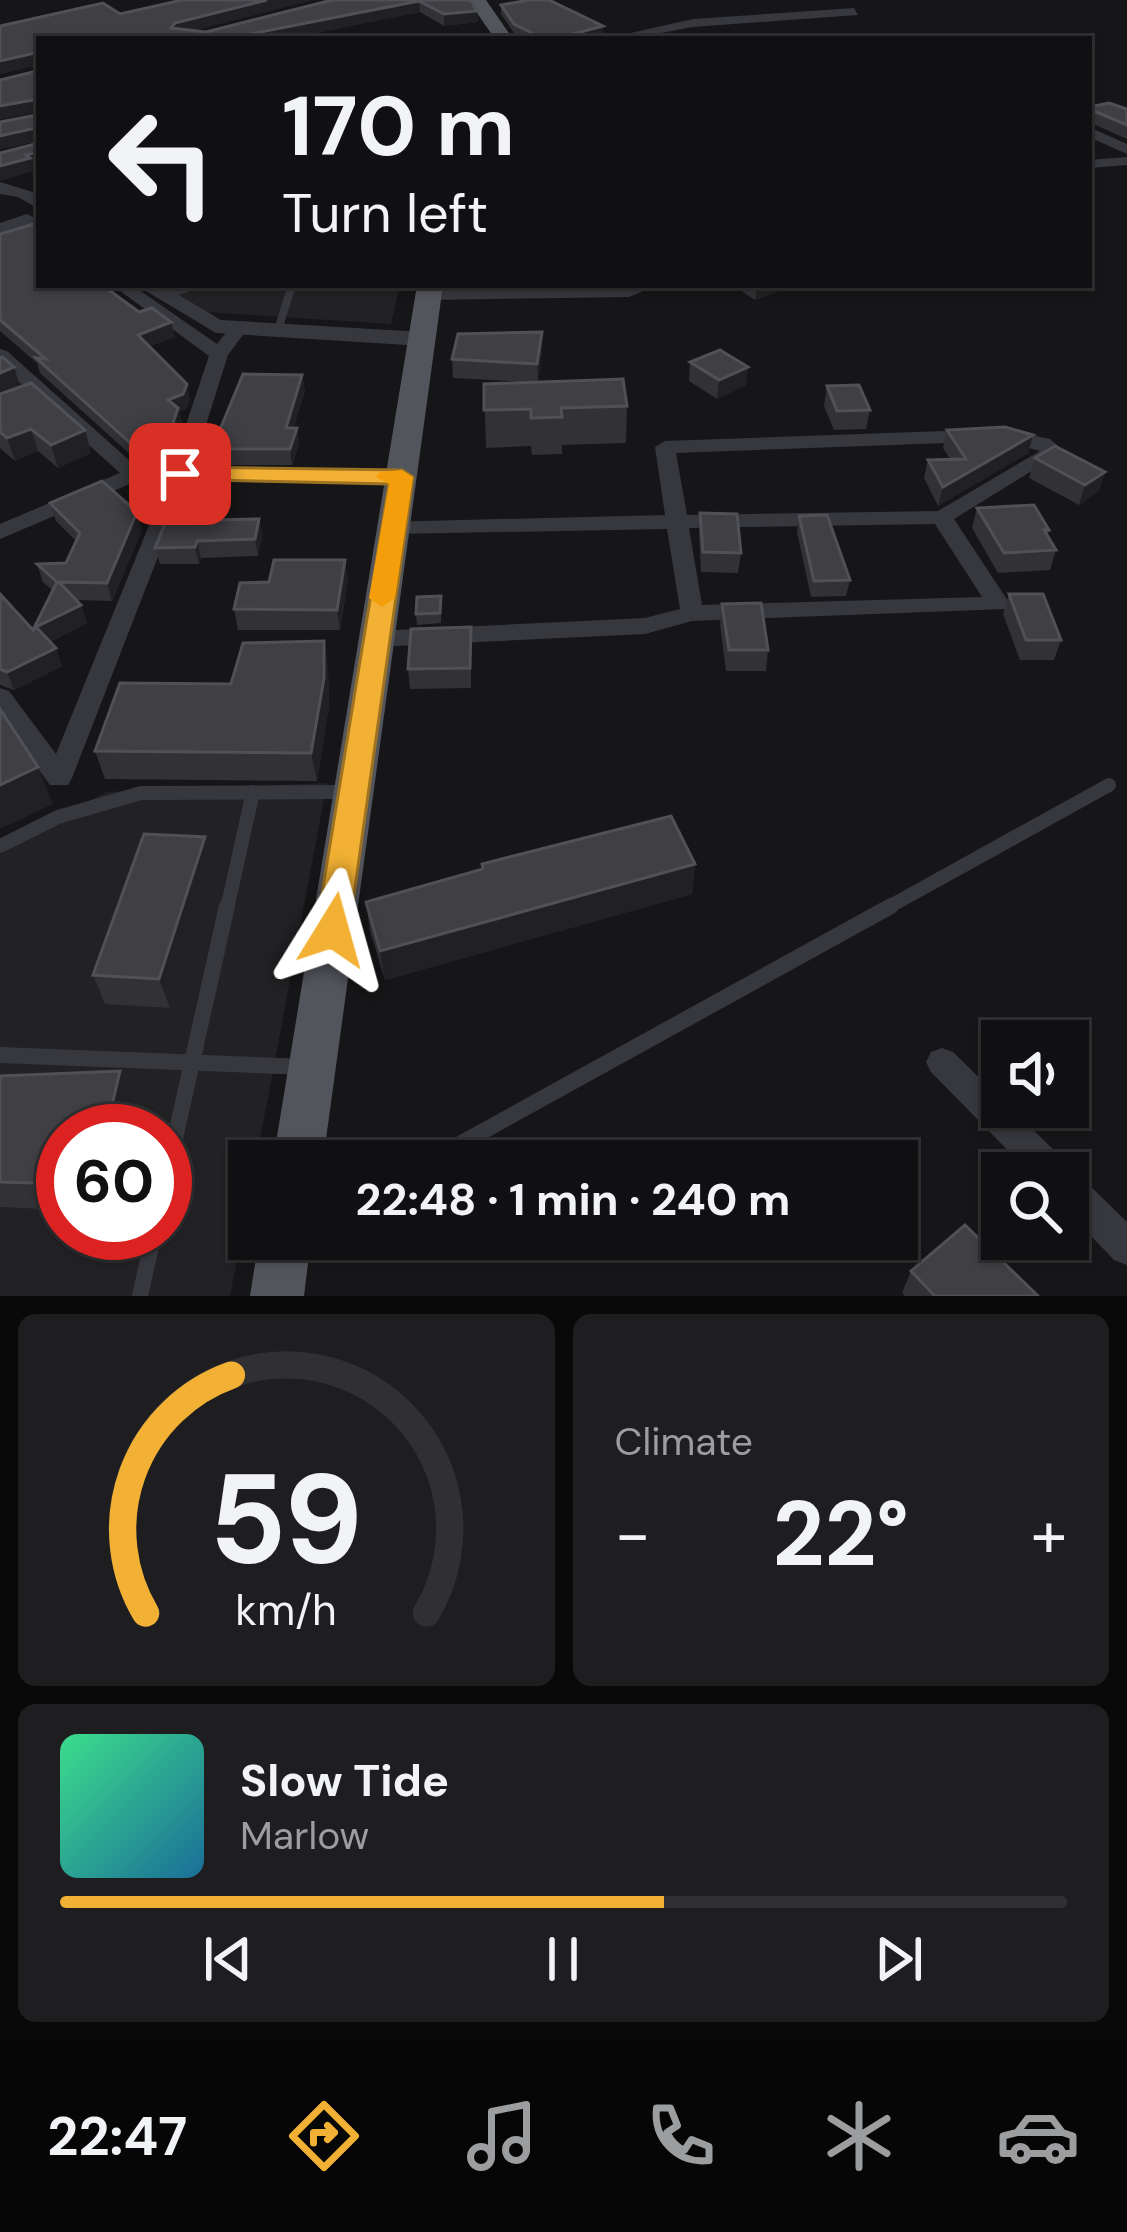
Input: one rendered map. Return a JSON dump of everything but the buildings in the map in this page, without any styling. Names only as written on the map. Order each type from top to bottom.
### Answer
[{"type":"main road","points":[[477,0],[503,36]]},
{"type":"main road","points":[[301,1140],[429,290]]},
{"type":"main road","points":[[277,1296],[283,1260]]},
{"type":"street","points":[[626,36],[693,23],[854,12]]},
{"type":"street","points":[[1092,132],[1127,150]]},
{"type":"street","points":[[1092,164],[1127,161]]},
{"type":"street","points":[[0,188],[34,195]]},
{"type":"street","points":[[0,228],[27,219],[36,226]]},
{"type":"street","points":[[125,288],[219,354]]},
{"type":"street","points":[[429,290],[629,292],[640,288]]},
{"type":"street","points":[[155,291],[216,326],[423,339]]},
{"type":"street","points":[[0,697],[59,778],[180,474],[219,354],[239,328]]},
{"type":"street","points":[[0,355],[134,475]]},
{"type":"street","points":[[15,404],[44,391]]},
{"type":"street","points":[[392,527],[678,525],[942,517],[1054,452],[1043,442],[1001,435],[665,447],[678,525],[692,613]]},
{"type":"street","points":[[0,532],[134,475],[402,477]]},
{"type":"street","points":[[376,639],[645,626],[692,613],[998,604],[942,517]]},
{"type":"street","points":[[942,1062],[1032,1152]]},
{"type":"street","points":[[1089,1209],[1127,1247]]},
{"type":"lane","points":[[278,330],[291,288]]},
{"type":"lane","points":[[467,1140],[1109,785]]},
{"type":"lane","points":[[183,1104],[253,792]]},
{"type":"lane","points":[[0,846],[58,817],[141,793],[353,792]]},
{"type":"lane","points":[[0,1054],[313,1067]]},
{"type":"lane","points":[[140,1296],[148,1260]]},
{"type":"shaded area","points":[[169,288],[399,288],[391,324],[204,312]]},
{"type":"shaded area","points":[[327,783],[260,1140],[228,1140],[228,1260],[237,1260],[230,1296],[0,1296],[0,846],[107,792]]},
{"type":"slow traffic","points":[[382,598],[402,477],[388,477]]},
{"type":"route","points":[[180,474],[402,477],[333,930]]}]
